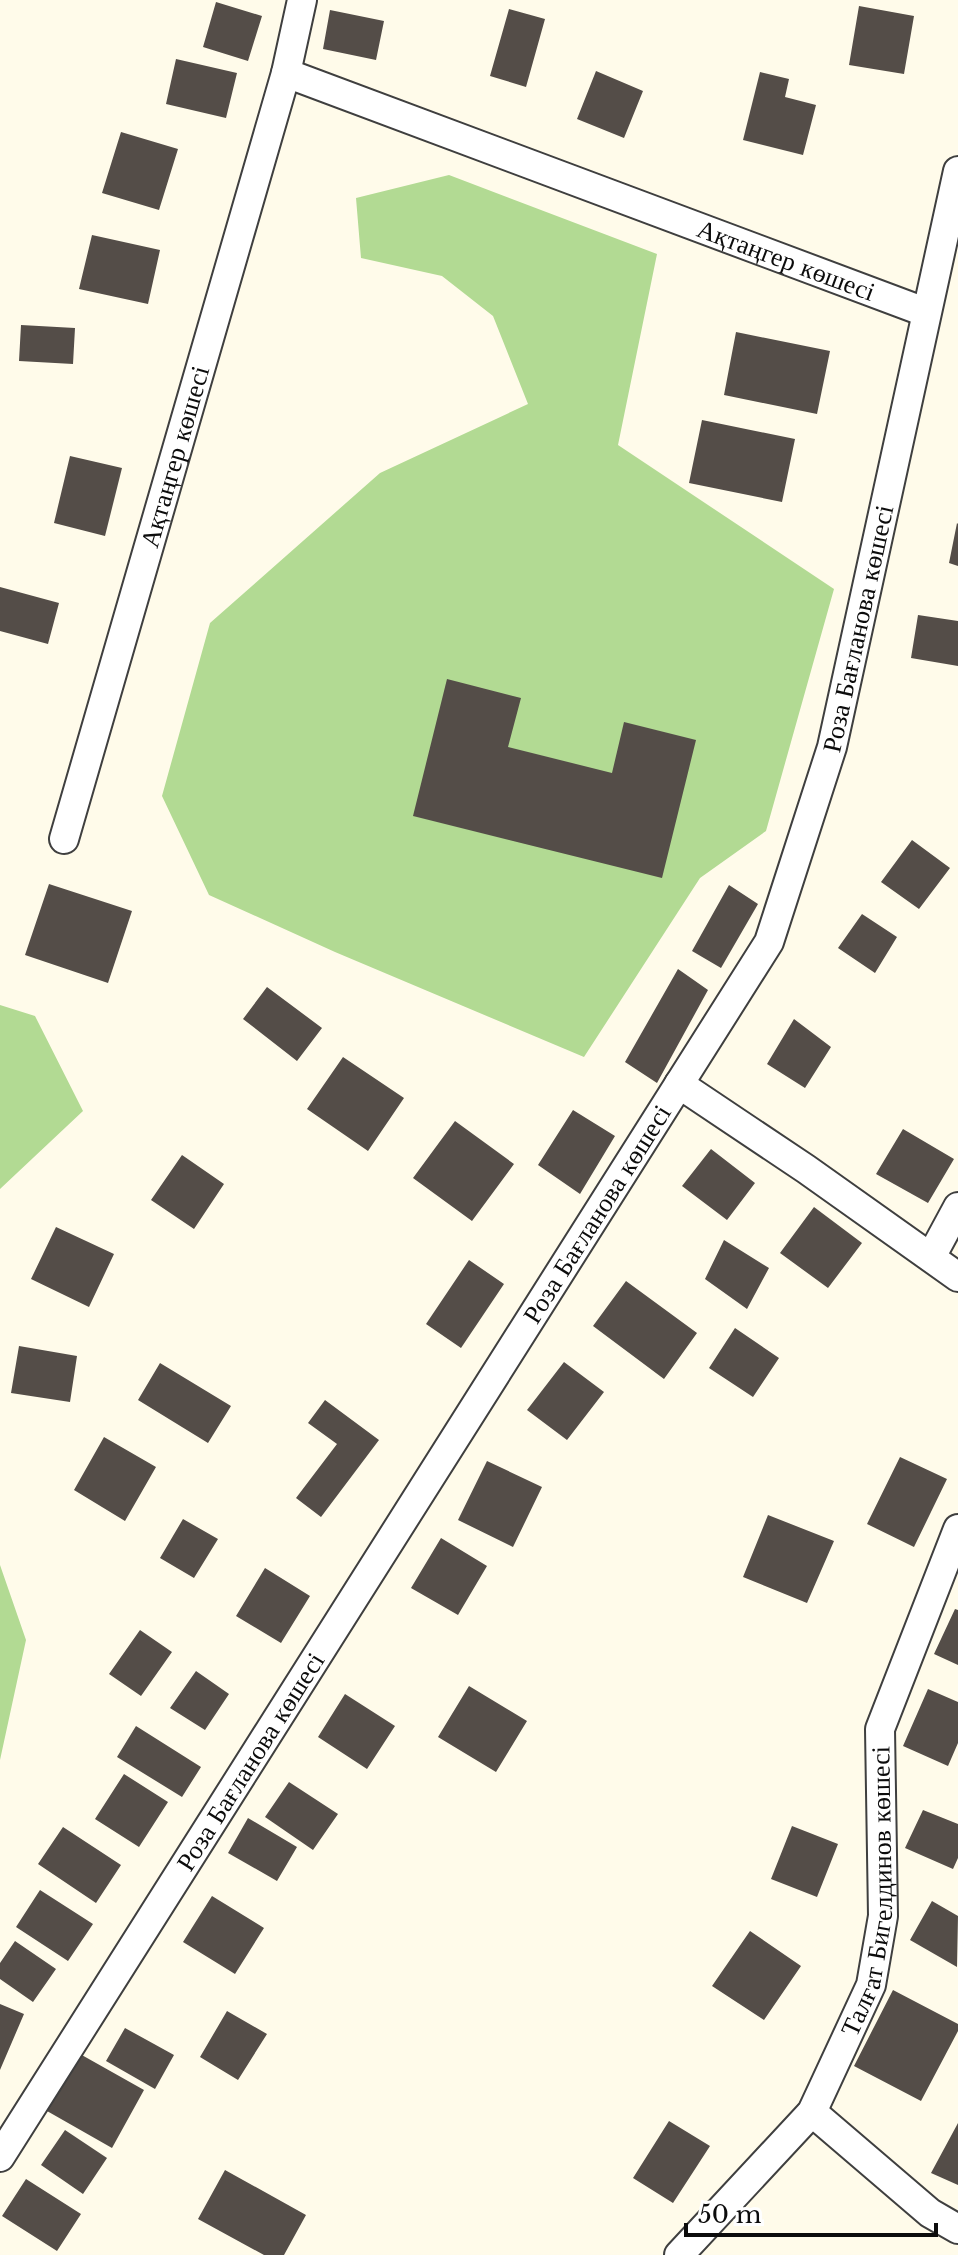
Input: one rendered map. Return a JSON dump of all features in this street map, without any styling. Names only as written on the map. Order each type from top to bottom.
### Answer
[{"type":"street","name":"Ақтаңгер көшесі","points":[[64,839],[286,73],[302,0]]},
{"type":"street","name":"Ақтаңгер көшесі","points":[[286,73],[925,312]]},
{"type":"street","name":"Роза Бағланова көшесі","points":[[0,2157],[769,942],[832,747],[958,171]]},
{"type":"street","points":[[679,1084],[958,1277]]},
{"type":"street","points":[[931,1257],[958,1207]]},
{"type":"street","name":"Талғат Бигелдинов көшесі","points":[[679,2255],[812,2112],[871,1985],[883,1916],[880,1729],[958,1529]]},
{"type":"street","points":[[812,2112],[930,2213],[958,2229]]},
{"type":"green space","points":[[449,175],[657,254],[618,445],[834,589],[766,831],[700,878],[584,1057],[209,895],[162,796],[210,623],[380,473],[528,404],[493,316],[442,276],[361,258],[356,198]]},
{"type":"green space","points":[[0,1005],[35,1016],[83,1111],[0,1189]]},
{"type":"green space","points":[[0,1565],[26,1640],[0,1760]]},
{"type":"building","points":[[216,2],[262,16],[248,61],[203,47]]},
{"type":"building","points":[[859,6],[914,16],[904,74],[849,65]]},
{"type":"building","points":[[509,9],[545,19],[526,87],[490,76]]},
{"type":"building","points":[[330,10],[384,21],[376,60],[323,49]]},
{"type":"building","points":[[176,59],[237,73],[226,118],[166,104]]},
{"type":"building","points":[[596,71],[643,91],[624,138],[577,119]]},
{"type":"building","points":[[760,72],[789,79],[785,97],[816,105],[803,155],[743,140]]},
{"type":"building","points":[[121,132],[178,149],[159,210],[102,193]]},
{"type":"building","points":[[92,235],[160,250],[148,304],[79,289]]},
{"type":"building","points":[[21,325],[75,328],[73,364],[19,361]]},
{"type":"building","points":[[736,332],[830,351],[817,414],[724,395]]},
{"type":"building","points":[[702,420],[795,439],[782,502],[689,483]]},
{"type":"building","points":[[70,456],[122,468],[105,536],[54,523]]},
{"type":"building","points":[[958,524],[958,566],[949,563]]},
{"type":"building","points":[[0,587],[59,603],[48,644],[0,631]]},
{"type":"building","points":[[918,615],[958,621],[958,666],[911,658]]},
{"type":"building","points":[[447,679],[521,698],[508,747],[612,773],[624,722],[696,740],[662,878],[413,816]]},
{"type":"building","points":[[912,840],[950,868],[919,909],[881,882]]},
{"type":"building","points":[[49,884],[132,911],[108,983],[25,955]]},
{"type":"building","points":[[729,885],[758,904],[721,968],[692,951]]},
{"type":"building","points":[[862,914],[897,937],[875,973],[838,948]]},
{"type":"building","points":[[678,969],[708,990],[657,1083],[625,1062]]},
{"type":"building","points":[[267,987],[322,1028],[297,1061],[243,1019]]},
{"type":"building","points":[[794,1019],[831,1047],[805,1088],[767,1064]]},
{"type":"building","points":[[343,1057],[404,1098],[368,1151],[307,1109]]},
{"type":"building","points":[[573,1110],[615,1136],[580,1194],[538,1165]]},
{"type":"building","points":[[455,1121],[514,1164],[472,1221],[413,1178]]},
{"type":"building","points":[[903,1129],[954,1159],[928,1203],[876,1174]]},
{"type":"building","points":[[711,1149],[755,1183],[727,1220],[682,1186]]},
{"type":"building","points":[[182,1155],[224,1184],[194,1229],[151,1200]]},
{"type":"building","points":[[814,1207],[862,1243],[828,1288],[780,1253]]},
{"type":"building","points":[[56,1227],[114,1254],[89,1307],[31,1279]]},
{"type":"building","points":[[724,1240],[769,1268],[747,1309],[705,1279]]},
{"type":"building","points":[[469,1260],[504,1284],[461,1348],[426,1324]]},
{"type":"building","points":[[626,1281],[697,1333],[664,1379],[593,1326]]},
{"type":"building","points":[[735,1328],[779,1358],[753,1397],[709,1368]]},
{"type":"building","points":[[19,1346],[77,1356],[70,1402],[11,1393]]},
{"type":"building","points":[[564,1362],[604,1392],[567,1440],[527,1410]]},
{"type":"building","points":[[160,1363],[231,1406],[208,1443],[138,1400]]},
{"type":"building","points":[[325,1400],[379,1440],[321,1517],[296,1498],[337,1444],[308,1423]]},
{"type":"building","points":[[104,1437],[156,1467],[125,1521],[74,1490]]},
{"type":"building","points":[[900,1457],[947,1479],[914,1547],[867,1524]]},
{"type":"building","points":[[487,1461],[542,1487],[513,1547],[458,1520]]},
{"type":"building","points":[[768,1515],[834,1541],[807,1603],[743,1577]]},
{"type":"building","points":[[183,1519],[218,1539],[194,1578],[160,1558]]},
{"type":"building","points":[[441,1538],[487,1566],[458,1615],[411,1588]]},
{"type":"building","points":[[265,1568],[310,1596],[281,1643],[236,1616]]},
{"type":"building","points":[[955,1609],[958,1610],[958,1665],[934,1654]]},
{"type":"building","points":[[140,1630],[172,1652],[141,1696],[109,1674]]},
{"type":"building","points":[[196,1671],[229,1694],[205,1730],[170,1708]]},
{"type":"building","points":[[469,1686],[527,1721],[496,1772],[438,1737]]},
{"type":"building","points":[[928,1689],[958,1702],[958,1743],[948,1766],[903,1746]]},
{"type":"building","points":[[345,1694],[395,1726],[367,1769],[318,1737]]},
{"type":"building","points":[[136,1726],[201,1767],[182,1797],[117,1757]]},
{"type":"building","points":[[124,1774],[168,1802],[139,1847],[95,1819]]},
{"type":"building","points":[[289,1782],[338,1814],[313,1850],[265,1817]]},
{"type":"building","points":[[923,1810],[958,1824],[958,1858],[953,1869],[905,1848]]},
{"type":"building","points":[[248,1818],[297,1847],[277,1881],[228,1853]]},
{"type":"building","points":[[792,1826],[838,1844],[817,1897],[771,1879]]},
{"type":"building","points":[[63,1827],[121,1865],[96,1903],[38,1864]]},
{"type":"building","points":[[40,1890],[93,1924],[68,1961],[16,1927]]},
{"type":"building","points":[[212,1896],[264,1928],[235,1974],[183,1942]]},
{"type":"building","points":[[932,1901],[958,1916],[957,1967],[910,1940]]},
{"type":"building","points":[[750,1931],[801,1966],[764,2020],[712,1986]]},
{"type":"building","points":[[15,1941],[56,1969],[33,2002],[0,1979],[0,1963]]},
{"type":"building","points":[[893,1990],[958,2024],[958,2031],[921,2101],[854,2066]]},
{"type":"building","points":[[0,2004],[24,2014],[0,2070]]},
{"type":"building","points":[[227,2011],[267,2034],[238,2080],[200,2057]]},
{"type":"building","points":[[125,2028],[174,2055],[155,2089],[106,2061]]},
{"type":"building","points":[[80,2054],[144,2090],[112,2148],[47,2111]]},
{"type":"building","points":[[669,2121],[710,2146],[673,2203],[633,2178]]},
{"type":"building","points":[[958,2123],[958,2185],[931,2173]]},
{"type":"building","points":[[65,2130],[107,2158],[83,2194],[41,2165]]},
{"type":"building","points":[[225,2170],[306,2215],[284,2255],[264,2255],[198,2219]]},
{"type":"building","points":[[26,2179],[81,2214],[57,2251],[2,2216]]}]
